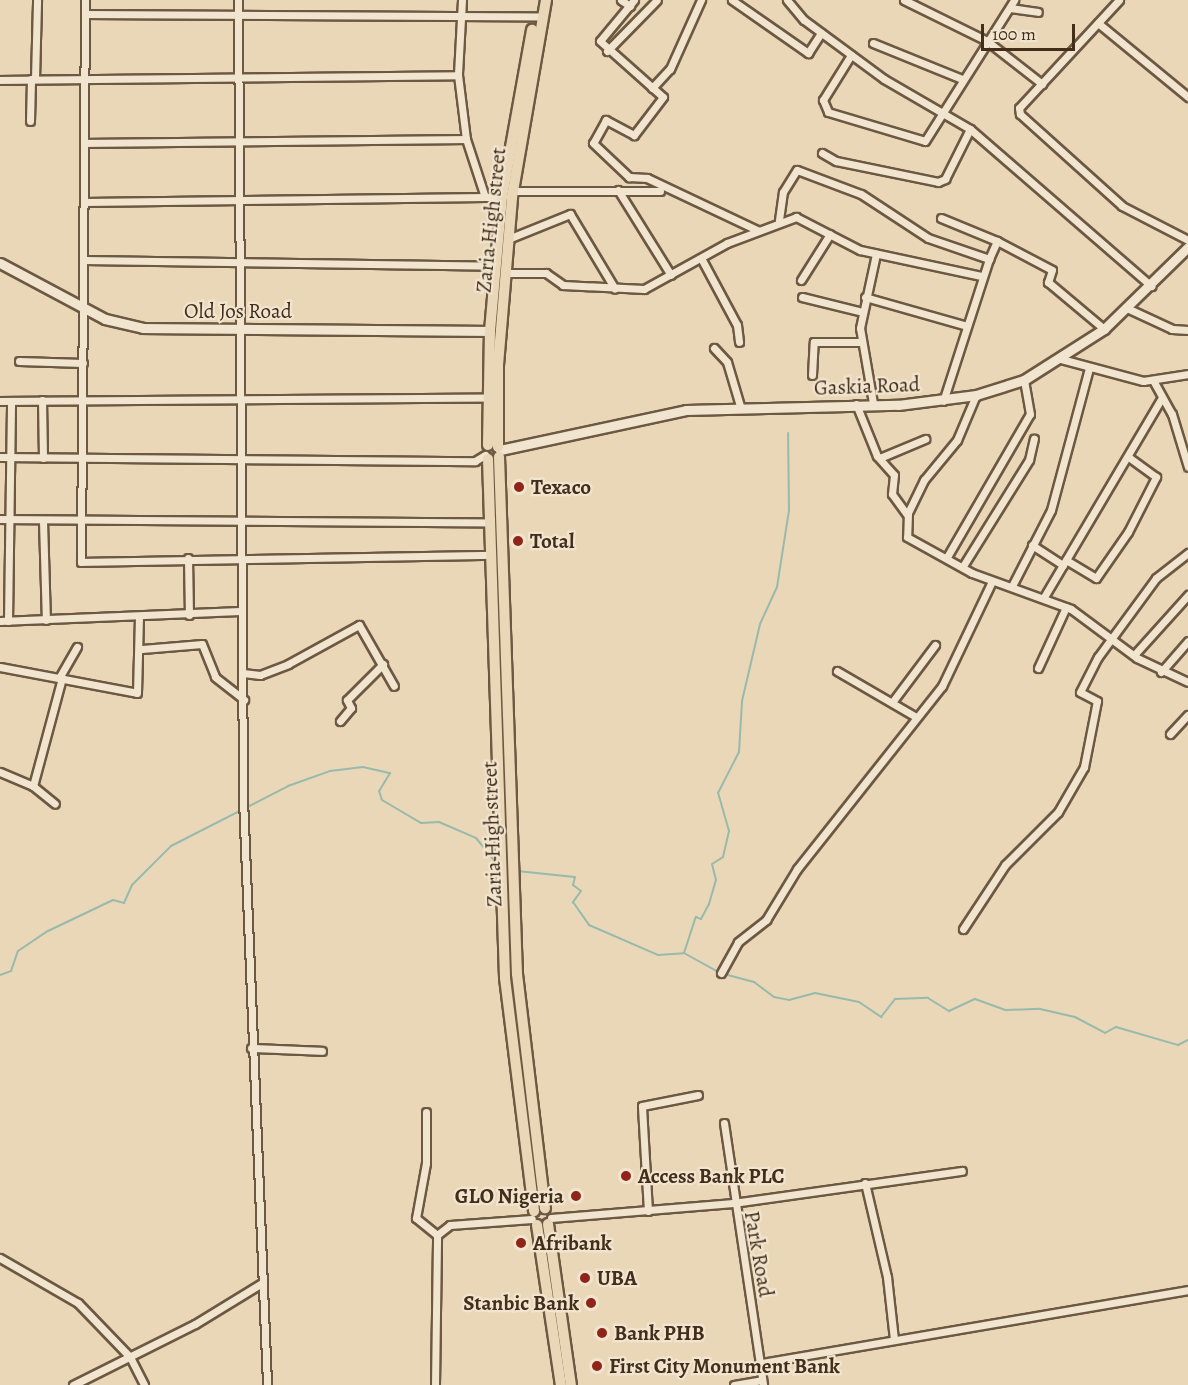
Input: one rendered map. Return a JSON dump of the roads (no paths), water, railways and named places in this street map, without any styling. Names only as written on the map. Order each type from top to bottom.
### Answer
[{"type":"main road","name":"Zaria High street","points":[[539,0],[539,16],[512,191],[508,239],[500,270],[490,331],[488,398],[493,452],[522,1047],[541,1218]]},
{"type":"main road","name":"Zaria High street","points":[[541,1218],[514,1069],[500,899],[491,522],[502,197],[539,16],[546,0]]},
{"type":"main road","name":"Gaskia Road","points":[[493,452],[661,414],[740,406],[873,403],[976,396],[1024,380],[1061,359],[1104,329],[1129,309],[1188,247]]},
{"type":"main road","name":"Old Jos Road","points":[[0,263],[84,309],[143,328],[490,331]]},
{"type":"main road","points":[[541,1218],[561,1385]]},
{"type":"main road","points":[[541,1218],[571,1385]]},
{"type":"street","points":[[30,121],[37,0]]},
{"type":"street","points":[[86,0],[82,564],[188,558],[492,555]]},
{"type":"street","points":[[238,0],[238,557],[244,700],[243,799],[267,1385]]},
{"type":"street","points":[[462,0],[458,75],[466,139],[485,197]]},
{"type":"street","points":[[621,0],[632,3],[600,35],[607,51],[663,97],[634,135],[606,120],[592,142],[629,177],[647,178],[676,196]]},
{"type":"street","points":[[607,51],[657,0]]},
{"type":"street","points":[[652,88],[670,69],[701,0]]},
{"type":"street","points":[[732,0],[808,53],[821,33]]},
{"type":"street","points":[[787,0],[821,33],[851,55],[970,129],[1151,286]]},
{"type":"street","points":[[904,0],[987,41],[1042,84]]},
{"type":"street","points":[[851,55],[823,100],[832,116],[921,141],[943,111],[1014,0]]},
{"type":"street","points":[[1119,0],[1019,108],[1021,117],[1122,206],[1188,240]]},
{"type":"street","points":[[1010,8],[1038,12]]},
{"type":"street","points":[[86,14],[539,16]]},
{"type":"street","points":[[1098,23],[1188,97]]},
{"type":"street","points":[[873,43],[962,79]]},
{"type":"street","points":[[0,80],[458,75]]},
{"type":"street","points":[[822,153],[836,161],[938,182],[945,178],[970,129]]},
{"type":"street","points":[[84,143],[238,138],[466,139]]},
{"type":"street","points":[[779,220],[783,192],[797,170],[861,194],[928,238],[989,259]]},
{"type":"street","points":[[512,191],[652,189],[676,196],[757,230]]},
{"type":"street","points":[[618,190],[671,275]]},
{"type":"street","points":[[84,202],[502,197]]},
{"type":"street","points":[[508,239],[570,214],[615,289]]},
{"type":"street","points":[[84,260],[238,260],[500,270],[546,273],[560,285],[644,289],[757,230],[779,220],[796,217],[876,254],[942,264],[981,276]]},
{"type":"street","points":[[941,218],[997,241],[1052,270],[1048,282],[1104,329]]},
{"type":"street","points":[[801,280],[830,234]]},
{"type":"street","points":[[943,400],[964,325],[981,276],[997,241]]},
{"type":"street","points":[[873,403],[862,342],[865,297],[876,254]]},
{"type":"street","points":[[701,258],[737,325],[739,342]]},
{"type":"street","points":[[802,297],[863,312]]},
{"type":"street","points":[[865,297],[964,325]]},
{"type":"street","points":[[1129,309],[1172,329],[1188,330]]},
{"type":"street","points":[[812,375],[813,342],[862,342]]},
{"type":"street","points":[[714,348],[727,362],[740,406]]},
{"type":"street","points":[[1061,359],[1089,369],[1154,382],[1188,374]]},
{"type":"street","points":[[19,360],[83,363]]},
{"type":"street","points":[[1012,586],[1051,510],[1089,369]]},
{"type":"street","points":[[948,557],[1029,414],[1024,380]]},
{"type":"street","points":[[1154,382],[1161,399],[1172,414],[1188,467]]},
{"type":"street","points":[[976,396],[957,440],[924,480],[907,515],[907,537],[992,581],[1044,597],[1066,607],[1161,672],[1188,682]]},
{"type":"street","points":[[0,401],[488,398]]},
{"type":"street","points":[[1044,597],[1161,399]]},
{"type":"street","points":[[42,400],[43,458]]},
{"type":"street","points":[[11,401],[4,621],[189,615],[240,611]]},
{"type":"street","points":[[856,403],[882,457],[894,475],[892,494],[907,515]]},
{"type":"street","points":[[882,457],[925,439]]},
{"type":"street","points":[[963,566],[1029,460],[1034,439]]},
{"type":"street","points":[[0,457],[475,461],[493,452]]},
{"type":"street","points":[[1032,545],[1096,578],[1128,532],[1156,477],[1128,458]]},
{"type":"street","points":[[0,519],[82,522],[239,520],[491,522]]},
{"type":"street","points":[[42,521],[46,620]]},
{"type":"street","points":[[963,929],[1005,865],[1058,812],[1083,767],[1096,701],[1080,692],[1110,637],[1156,578],[1188,553]]},
{"type":"street","points":[[188,558],[189,615]]},
{"type":"street","points":[[721,973],[738,942],[766,920],[797,869],[868,785],[954,667],[992,581]]},
{"type":"street","points":[[1134,655],[1188,595]]},
{"type":"street","points":[[1038,668],[1066,607]]},
{"type":"street","points":[[0,667],[137,693],[142,649],[139,617]]},
{"type":"street","points":[[243,673],[260,675],[288,664],[358,625],[394,686]]},
{"type":"street","points":[[1161,672],[1188,641]]},
{"type":"street","points":[[142,649],[202,645],[215,677],[244,700]]},
{"type":"street","points":[[892,701],[935,645]]},
{"type":"street","points":[[33,786],[60,678],[77,647]]},
{"type":"street","points":[[339,721],[351,708],[347,700],[383,664]]},
{"type":"street","points":[[837,671],[916,717]]},
{"type":"street","points":[[1170,734],[1188,715]]},
{"type":"street","points":[[0,772],[33,786],[55,804]]},
{"type":"street","points":[[252,1048],[322,1051]]},
{"type":"street","points":[[648,1211],[642,1106],[698,1095]]},
{"type":"street","points":[[426,1112],[426,1163],[416,1218],[436,1235],[435,1385]]},
{"type":"street","points":[[724,1123],[733,1203],[962,1171]]},
{"type":"street","points":[[866,1183],[887,1277],[894,1339]]},
{"type":"street","name":"Park Road","points":[[436,1235],[450,1226],[733,1203],[761,1363],[762,1383]]},
{"type":"street","points":[[0,1258],[78,1303],[130,1357],[144,1385]]},
{"type":"street","points":[[73,1385],[130,1357],[262,1282]]},
{"type":"street","points":[[761,1363],[894,1339],[1062,1316],[1188,1290]]},
{"type":"street","points":[[734,1385],[762,1383]]},
{"type":"waterway","points":[[684,953],[696,917],[701,919],[709,904],[716,880],[712,864],[723,857],[729,831],[718,793],[739,752],[742,701],[760,624],[777,587],[789,510],[788,433]]},
{"type":"waterway","points":[[0,975],[11,971],[18,951],[48,931],[113,900],[124,903],[132,885],[171,846],[288,786],[330,771],[363,767],[390,773],[379,791],[382,800],[421,823],[439,822],[476,838],[498,865]]},
{"type":"waterway","points":[[517,871],[575,877],[573,885],[581,891],[573,902],[589,925],[658,955],[684,953],[718,972]]},
{"type":"waterway","points":[[724,974],[754,982],[774,997],[789,1000],[815,993],[859,1002],[881,1017],[895,999],[928,998],[949,1011],[975,999],[1006,1010],[1040,1009],[1075,1017],[1105,1033],[1116,1027],[1178,1045],[1188,1040]]},
{"type":"place","name":"Texaco","points":[[519,487]]},
{"type":"place","name":"Total","points":[[518,541]]},
{"type":"place","name":"Access Bank PLC","points":[[626,1176]]},
{"type":"place","name":"GLO Nigeria","points":[[576,1196]]},
{"type":"place","name":"Afribank","points":[[521,1243]]},
{"type":"place","name":"UBA","points":[[585,1278]]},
{"type":"place","name":"Stanbic Bank","points":[[591,1303]]},
{"type":"place","name":"Bank PHB","points":[[602,1333]]},
{"type":"place","name":"First City Monument Bank","points":[[597,1366]]}]
